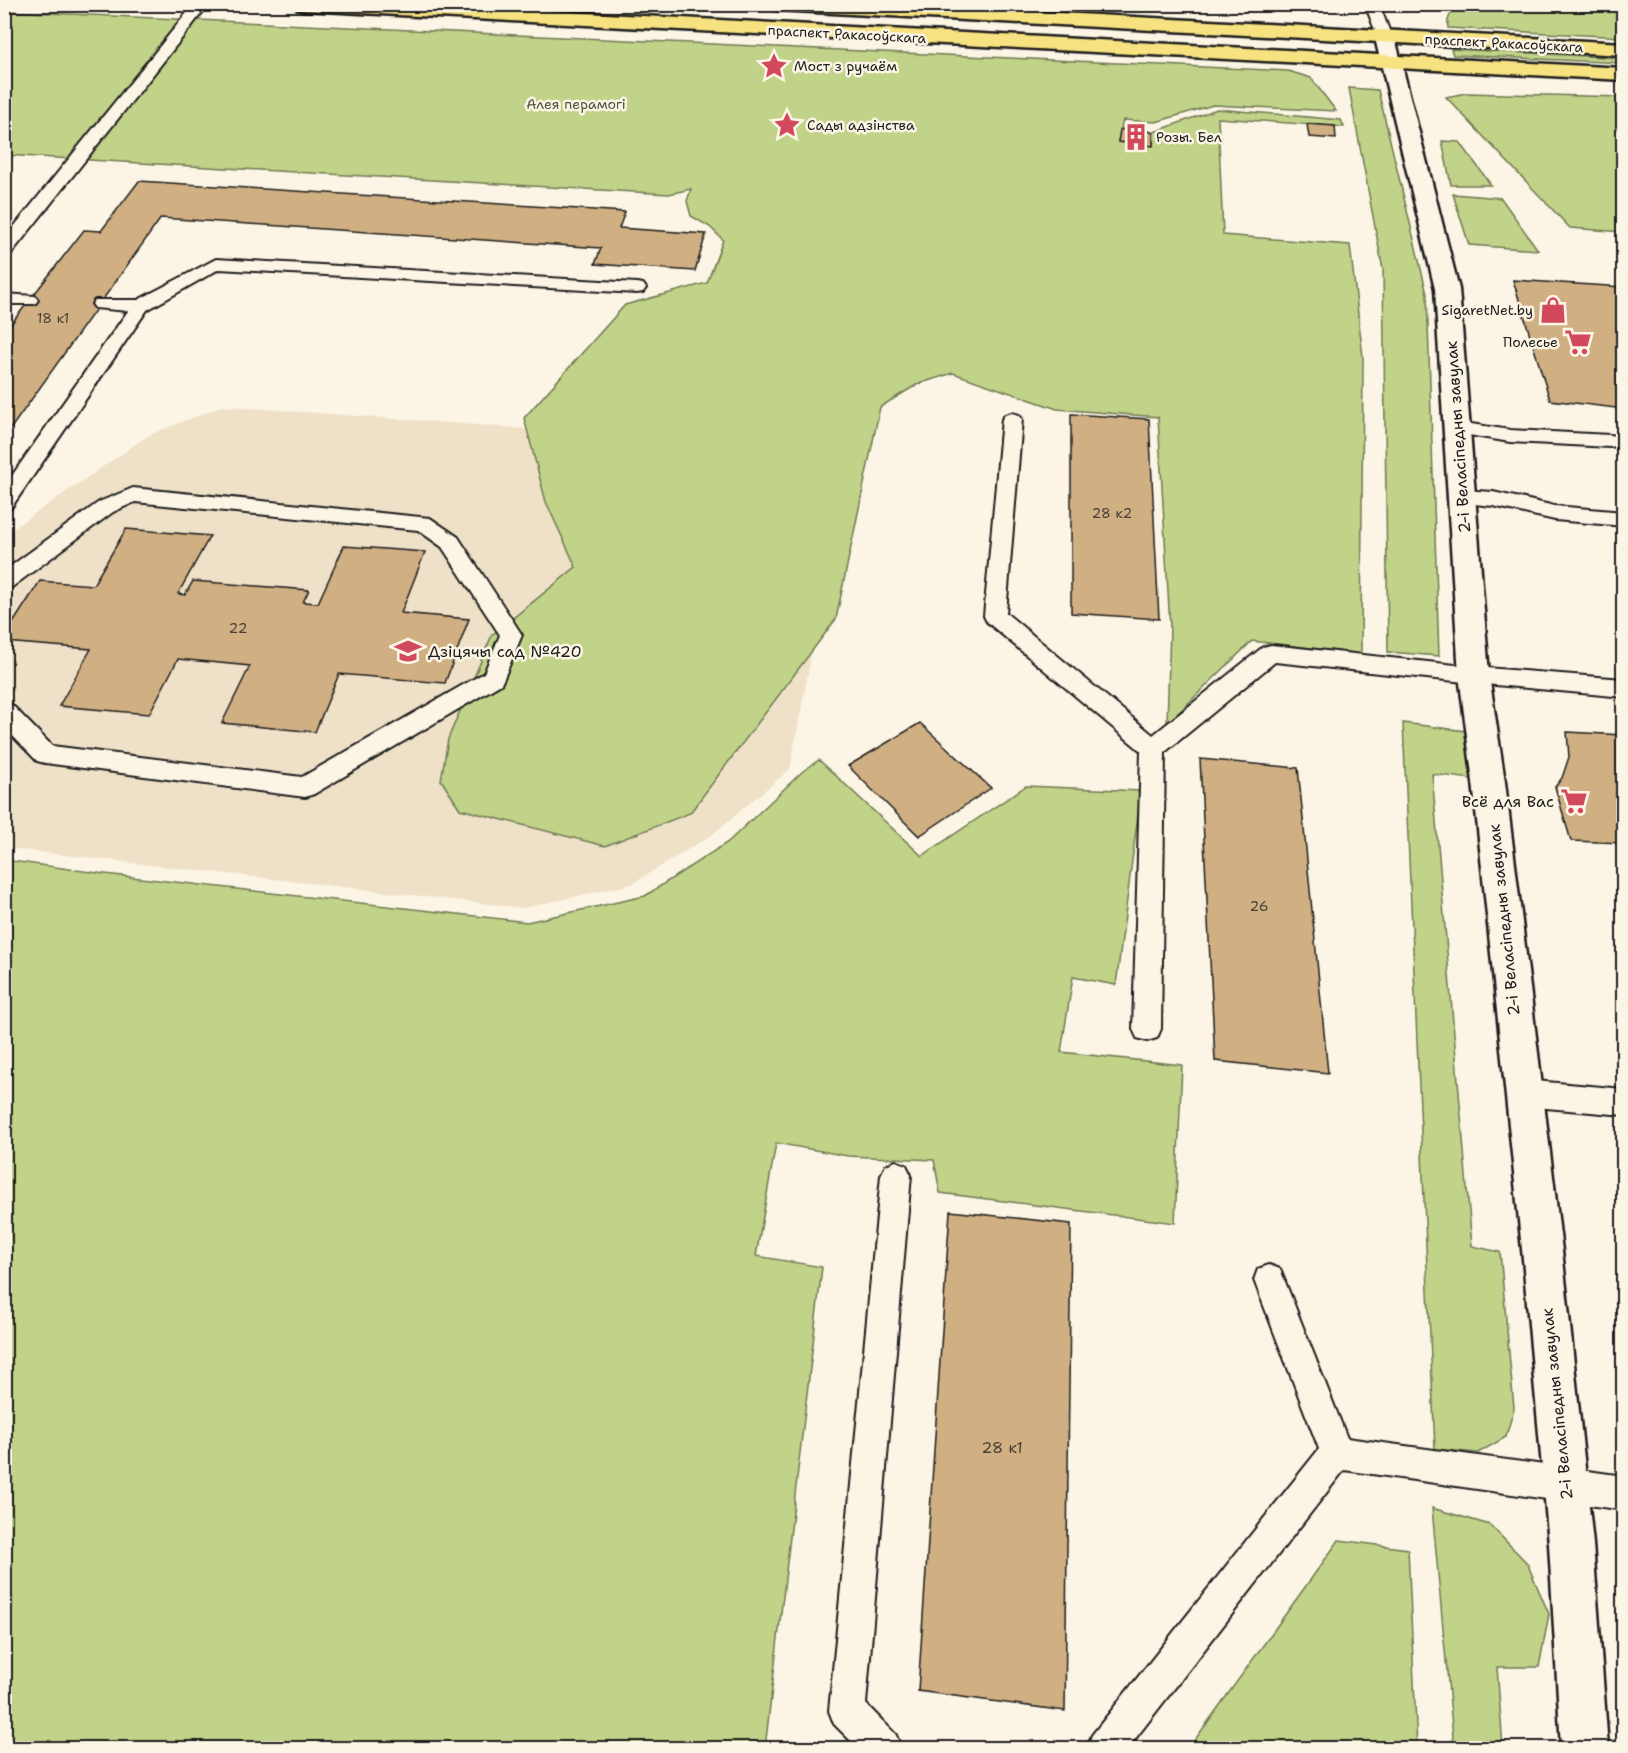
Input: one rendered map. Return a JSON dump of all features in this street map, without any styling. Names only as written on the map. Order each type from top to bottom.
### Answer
[{"type":"main road","name":"праспект Ракасоўскага","points":[[303,4],[1388,50],[1623,49]]},
{"type":"main road","name":"праспект Ракасоўскага","points":[[776,4],[1388,50],[1623,74]]},
{"type":"street","name":"2-і Веласіпедны завулак","points":[[1388,50],[1447,289],[1474,675],[1524,1093],[1566,1485],[1585,1749]]},
{"type":"lane","points":[[4,251],[202,4]]},
{"type":"lane","points":[[1372,4],[1388,50]]},
{"type":"lane","points":[[4,503],[141,306],[216,264],[637,288]]},
{"type":"lane","points":[[4,299],[29,300]]},
{"type":"lane","points":[[100,304],[141,306]]},
{"type":"lane","points":[[1012,419],[995,616],[1153,748]]},
{"type":"lane","points":[[1458,428],[1510,436],[1610,441]]},
{"type":"lane","points":[[4,582],[106,507],[133,495],[423,523],[450,542],[511,635],[493,678],[305,787],[45,754],[4,711]]},
{"type":"lane","points":[[1462,496],[1493,499],[1555,513],[1623,519]]},
{"type":"lane","points":[[1153,748],[1271,654],[1623,688]]},
{"type":"lane","points":[[1147,1029],[1153,748]]},
{"type":"lane","points":[[1524,1093],[1623,1102]]},
{"type":"lane","points":[[883,1749],[847,1711],[896,1175]]},
{"type":"lane","points":[[1269,1280],[1337,1453]]},
{"type":"lane","points":[[1337,1453],[1623,1493]]},
{"type":"lane","points":[[1105,1749],[1337,1453]]},
{"type":"shaded area","name":"Дзіцячы сад №420","points":[[222,406],[849,453],[790,769],[713,834],[632,884],[523,908],[5,848],[5,534],[149,435]]},
{"type":"green space","points":[[1498,3],[1623,8],[1623,37],[1448,28],[1448,20],[1452,13],[1457,7],[1465,4]]},
{"type":"green space","points":[[1100,4],[1099,11],[961,5]]},
{"type":"green space","name":"Алея перамогі","points":[[4,11],[1288,71],[1311,78],[1336,111],[1213,105],[1156,122],[1123,120],[1118,141],[1153,145],[1154,132],[1217,109],[1341,120],[1344,127],[1218,118],[1223,235],[1350,245],[1363,357],[1361,654],[1252,641],[1167,724],[1170,627],[1158,417],[1057,409],[953,373],[918,384],[880,407],[836,619],[690,813],[605,846],[460,809],[441,780],[448,739],[492,635],[576,567],[546,502],[524,418],[625,305],[707,283],[723,240],[710,227],[691,216],[687,201],[691,189],[669,194],[5,155]]},
{"type":"green space","points":[[1451,49],[1623,58],[1623,63],[1453,55]]},
{"type":"green space","points":[[1349,88],[1378,90],[1427,294],[1439,656],[1388,652],[1383,270]]},
{"type":"green space","points":[[1466,93],[1623,97],[1623,232],[1570,228],[1446,97]]},
{"type":"green space","points":[[1442,141],[1460,142],[1491,185],[1451,185]]},
{"type":"green space","points":[[1453,194],[1501,198],[1538,250],[1469,245]]},
{"type":"green space","points":[[1403,723],[1466,731],[1471,779],[1432,774],[1472,1246],[1500,1252],[1514,1408],[1506,1437],[1478,1453],[1435,1449]]},
{"type":"green space","points":[[819,760],[922,856],[1026,786],[1141,791],[1116,985],[1073,977],[1061,1052],[1182,1065],[1175,1223],[940,1193],[934,1160],[848,1156],[776,1143],[756,1256],[822,1267],[765,1748],[5,1748],[5,860],[105,874],[527,922],[645,896],[728,842],[803,771]]},
{"type":"green space","points":[[1432,1508],[1490,1525],[1527,1563],[1549,1614],[1539,1667],[1497,1667],[1503,1748],[1454,1748]]},
{"type":"green space","points":[[1339,1540],[1408,1549],[1417,1748],[1189,1748]]},
{"type":"building","points":[[1307,124],[1335,126],[1336,139],[1309,137]]},
{"type":"building","name":"Розы. Бел","points":[[1136,125],[1153,133],[1153,146],[1118,142],[1120,130]]},
{"type":"building","points":[[139,181],[625,212],[619,228],[706,234],[695,271],[595,264],[601,248],[161,218],[4,438],[4,333],[84,230],[101,231]]},
{"type":"building","name":"Полесье","points":[[1513,280],[1624,287],[1624,409],[1550,400]]},
{"type":"building","points":[[1071,414],[1149,419],[1159,619],[1071,613]]},
{"type":"building","points":[[126,529],[210,536],[178,594],[185,595],[193,581],[309,590],[303,602],[318,603],[344,546],[425,552],[401,613],[469,619],[445,683],[339,674],[315,732],[222,723],[250,666],[178,659],[149,714],[59,706],[91,649],[4,642],[4,637],[40,581],[93,585]]},
{"type":"building","points":[[920,723],[991,788],[919,836],[848,766]]},
{"type":"building","points":[[1567,732],[1624,735],[1624,843],[1571,841],[1555,787],[1562,778],[1569,757]]},
{"type":"building","points":[[1200,759],[1298,768],[1328,1073],[1215,1061]]},
{"type":"building","points":[[950,1211],[1071,1224],[1065,1711],[918,1691]]},
{"type":"place","name":"Мост з ручаём","points":[[774,66]]},
{"type":"place","name":"Сады адзінства","points":[[787,125]]},
{"type":"place","name":"Розы. Бел","points":[[1136,137]]},
{"type":"place","name":"SigaretNet.by","points":[[1553,310]]},
{"type":"place","name":"Полесье","points":[[1578,342]]},
{"type":"place","name":"Дзіцячы сад №420","points":[[408,651]]},
{"type":"place","name":"Всё для Вас","points":[[1574,801]]}]
